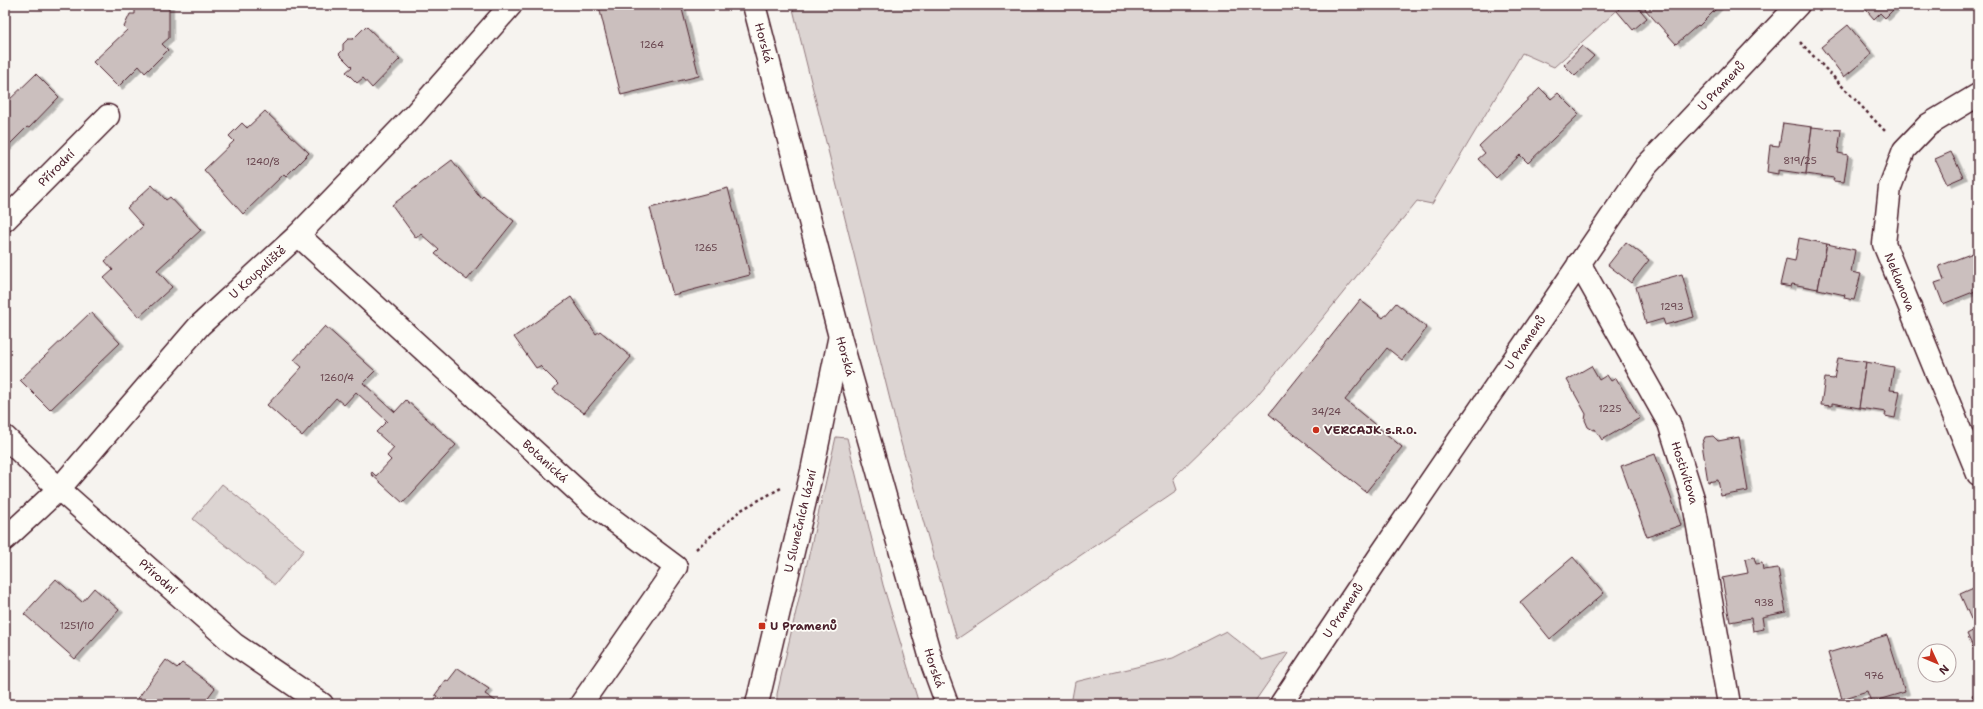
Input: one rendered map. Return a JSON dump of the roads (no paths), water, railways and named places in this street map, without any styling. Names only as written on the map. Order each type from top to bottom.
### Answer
[{"type":"street","name":"U Koupaliště","points":[[5,539],[59,489],[199,326],[298,235],[414,115],[511,5]]},
{"type":"street","name":"Horská","points":[[754,5],[840,337],[933,666],[947,704]]},
{"type":"street","name":"U Pramenů","points":[[1281,704],[1646,166],[1798,5]]},
{"type":"street","name":"Neklanova","points":[[1978,95],[1928,125],[1904,150],[1890,187],[1884,244],[1978,474]]},
{"type":"street","name":"Přírodní","points":[[5,220],[108,116]]},
{"type":"street","name":"Botanická","points":[[298,235],[594,505],[676,567],[581,704]]},
{"type":"street","name":"Hostivítova","points":[[1579,263],[1669,423],[1693,498],[1729,704]]},
{"type":"street","name":"U Slunečních lázní","points":[[757,704],[812,471],[840,337]]},
{"type":"street","name":"Přírodní","points":[[5,437],[59,489],[234,644],[322,704]]},
{"type":"place","name":"VERCAJK s.ʀ.ᴏ.","points":[[1316,430]]},
{"type":"place","name":"U Pramenů","points":[[762,626]]}]
